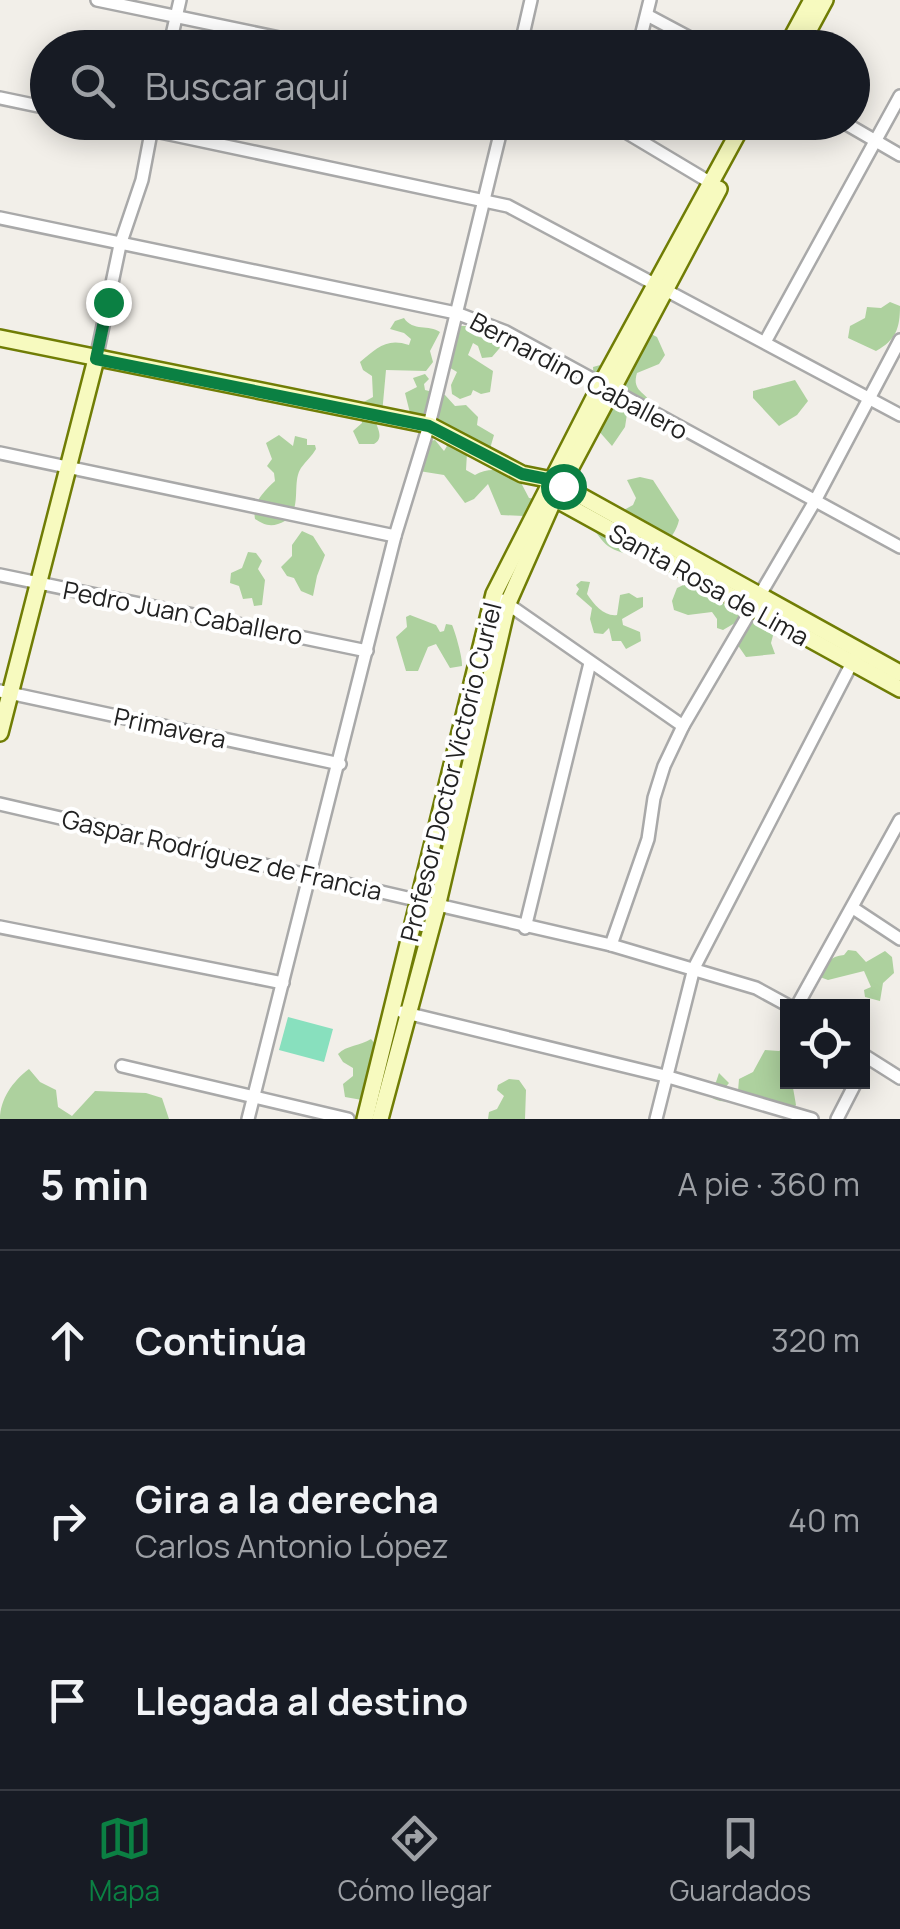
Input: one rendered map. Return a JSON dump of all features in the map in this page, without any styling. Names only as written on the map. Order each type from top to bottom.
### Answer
[{"type":"main road","points":[[796,30],[812,0]]},
{"type":"main road","points":[[809,30],[825,0]]},
{"type":"main road","name":"Profesor Doctor Victorio Curiel","points":[[660,288],[734,140]]},
{"type":"main road","name":"Profesor Doctor Victorio Curiel","points":[[380,1119],[420,901],[501,599],[553,490],[660,288],[746,140]]},
{"type":"main road","name":"Santa Rosa de Lima","points":[[0,338],[429,426],[855,657],[900,690]]},
{"type":"main road","points":[[0,733],[5,692],[38,584],[96,359]]},
{"type":"main road","points":[[855,657],[900,673]]},
{"type":"main road","name":"Profesor Doctor Victorio Curiel","points":[[364,1119],[437,907],[482,677]]},
{"type":"street","points":[[97,0],[242,30]]},
{"type":"street","points":[[173,30],[180,0]]},
{"type":"street","points":[[524,30],[531,0]]},
{"type":"street","points":[[642,30],[650,0]]},
{"type":"street","points":[[646,15],[675,30]]},
{"type":"street","points":[[765,342],[900,96]]},
{"type":"street","points":[[0,98],[30,104]]},
{"type":"street","points":[[870,139],[900,155]]},
{"type":"street","points":[[96,359],[120,245],[142,180],[149,140]]},
{"type":"street","points":[[216,140],[486,199],[524,214],[900,415]]},
{"type":"street","points":[[248,1119],[395,536],[429,426],[499,140]]},
{"type":"street","points":[[641,140],[710,183]]},
{"type":"street","name":"Bernardino Caballero","points":[[0,218],[456,313],[506,332],[606,390],[900,547]]},
{"type":"street","points":[[612,945],[648,839],[664,766],[683,726],[815,500],[900,340]]},
{"type":"street","points":[[0,453],[395,536]]},
{"type":"street","name":"Pedro Juan Caballero","points":[[0,575],[367,651]]},
{"type":"street","points":[[501,599],[683,726]]},
{"type":"street","points":[[656,1119],[694,968],[855,657]]},
{"type":"street","points":[[524,928],[590,662]]},
{"type":"street","name":"Primavera","points":[[5,692],[340,764]]},
{"type":"street","name":"Gaspar Rodríguez de Francia","points":[[0,804],[524,928],[612,945],[756,988],[780,1001]]},
{"type":"street","points":[[801,999],[900,820]]},
{"type":"street","points":[[853,908],[900,939]]},
{"type":"street","points":[[0,926],[283,984]]},
{"type":"street","points":[[401,1012],[665,1076],[812,1119]]},
{"type":"street","points":[[870,1063],[900,1078]]},
{"type":"street","points":[[122,1066],[348,1119]]},
{"type":"street","points":[[837,1119],[852,1089]]},
{"type":"green space","points":[[890,302],[900,306],[900,314],[896,333],[888,342],[876,351],[848,338],[850,326],[865,318],[867,307],[881,308]]},
{"type":"green space","points":[[404,318],[412,325],[440,332],[430,351],[433,362],[426,371],[386,370],[382,414],[376,423],[379,440],[359,444],[353,431],[362,423],[360,404],[373,397],[372,376],[360,362],[388,343],[409,345],[411,339],[404,333],[390,329],[395,321]]},
{"type":"green space","points":[[456,326],[470,326],[479,337],[504,336],[504,343],[492,357],[482,358],[473,343],[468,355],[493,371],[490,392],[481,394],[473,390],[460,399],[452,394],[457,372],[447,366]]},
{"type":"green space","points":[[645,331],[657,337],[665,355],[659,364],[637,373],[637,386],[651,402],[638,413],[627,414],[625,427],[612,446],[597,429],[612,404],[620,406],[622,399],[594,381],[593,367],[611,362]]},
{"type":"green space","points":[[425,374],[429,379],[425,390],[445,395],[455,406],[466,405],[478,417],[477,425],[494,435],[489,452],[467,453],[466,470],[475,475],[496,470],[518,477],[529,498],[545,500],[549,506],[547,518],[517,533],[524,516],[501,515],[488,484],[465,503],[444,475],[419,471],[417,460],[426,442],[435,440],[444,451],[447,446],[441,440],[446,431],[437,424],[411,417],[405,393],[417,387],[413,378]]},
{"type":"green space","points":[[795,380],[808,401],[797,415],[779,426],[753,398],[753,391]]},
{"type":"green space","points":[[279,435],[293,446],[295,436],[307,439],[307,445],[315,445],[316,449],[298,475],[292,514],[287,520],[269,525],[255,519],[255,508],[275,481],[267,466],[272,459],[266,443]]},
{"type":"green space","points":[[627,480],[653,480],[679,520],[661,547],[630,554],[608,546],[591,528],[633,505],[636,498]]},
{"type":"green space","points":[[302,531],[313,536],[325,555],[313,596],[301,591],[281,567],[292,556],[292,545]]},
{"type":"green space","points":[[248,552],[256,553],[262,561],[258,569],[265,580],[262,605],[254,606],[252,598],[243,599],[239,586],[230,583],[231,573],[242,568]]},
{"type":"green space","points":[[692,581],[713,596],[734,602],[740,620],[723,630],[717,628],[712,612],[688,615],[674,610],[672,601],[677,588]]},
{"type":"green space","points":[[590,582],[587,594],[608,614],[617,615],[620,595],[643,597],[643,607],[622,619],[623,625],[640,632],[641,641],[626,649],[621,641],[612,641],[609,628],[603,634],[594,633],[592,608],[576,594],[576,585]]},
{"type":"green space","points":[[406,617],[436,625],[440,632],[446,624],[452,625],[462,666],[450,668],[436,644],[428,647],[418,671],[406,671],[396,637],[407,627]]},
{"type":"green space","points":[[759,617],[775,628],[771,643],[775,654],[746,657],[737,644]]},
{"type":"green space","points":[[848,950],[856,951],[866,962],[885,951],[892,957],[894,973],[883,983],[880,1001],[865,997],[864,990],[871,987],[864,971],[828,980],[820,977],[829,962]]},
{"type":"green space","points":[[288,1017],[333,1029],[324,1062],[279,1050]]},
{"type":"green space","points":[[379,1031],[392,1033],[392,1051],[362,1100],[345,1097],[343,1084],[353,1076],[353,1068],[338,1054],[371,1039],[376,1045]]},
{"type":"green space","points":[[765,1050],[779,1051],[780,1089],[793,1089],[796,1105],[792,1110],[761,1111],[708,1095],[708,1088],[719,1073],[729,1083],[726,1091],[738,1091],[739,1079],[753,1072]]},
{"type":"green space","points":[[29,1069],[40,1082],[56,1090],[58,1107],[72,1116],[95,1091],[146,1093],[162,1098],[169,1119],[0,1119],[8,1091]]},
{"type":"green space","points":[[509,1079],[519,1080],[526,1090],[525,1119],[488,1119],[489,1112],[497,1109],[504,1096],[497,1090],[498,1085]]},
{"type":"route","points":[[108,302],[96,359],[429,426],[522,474],[563,486]]}]
